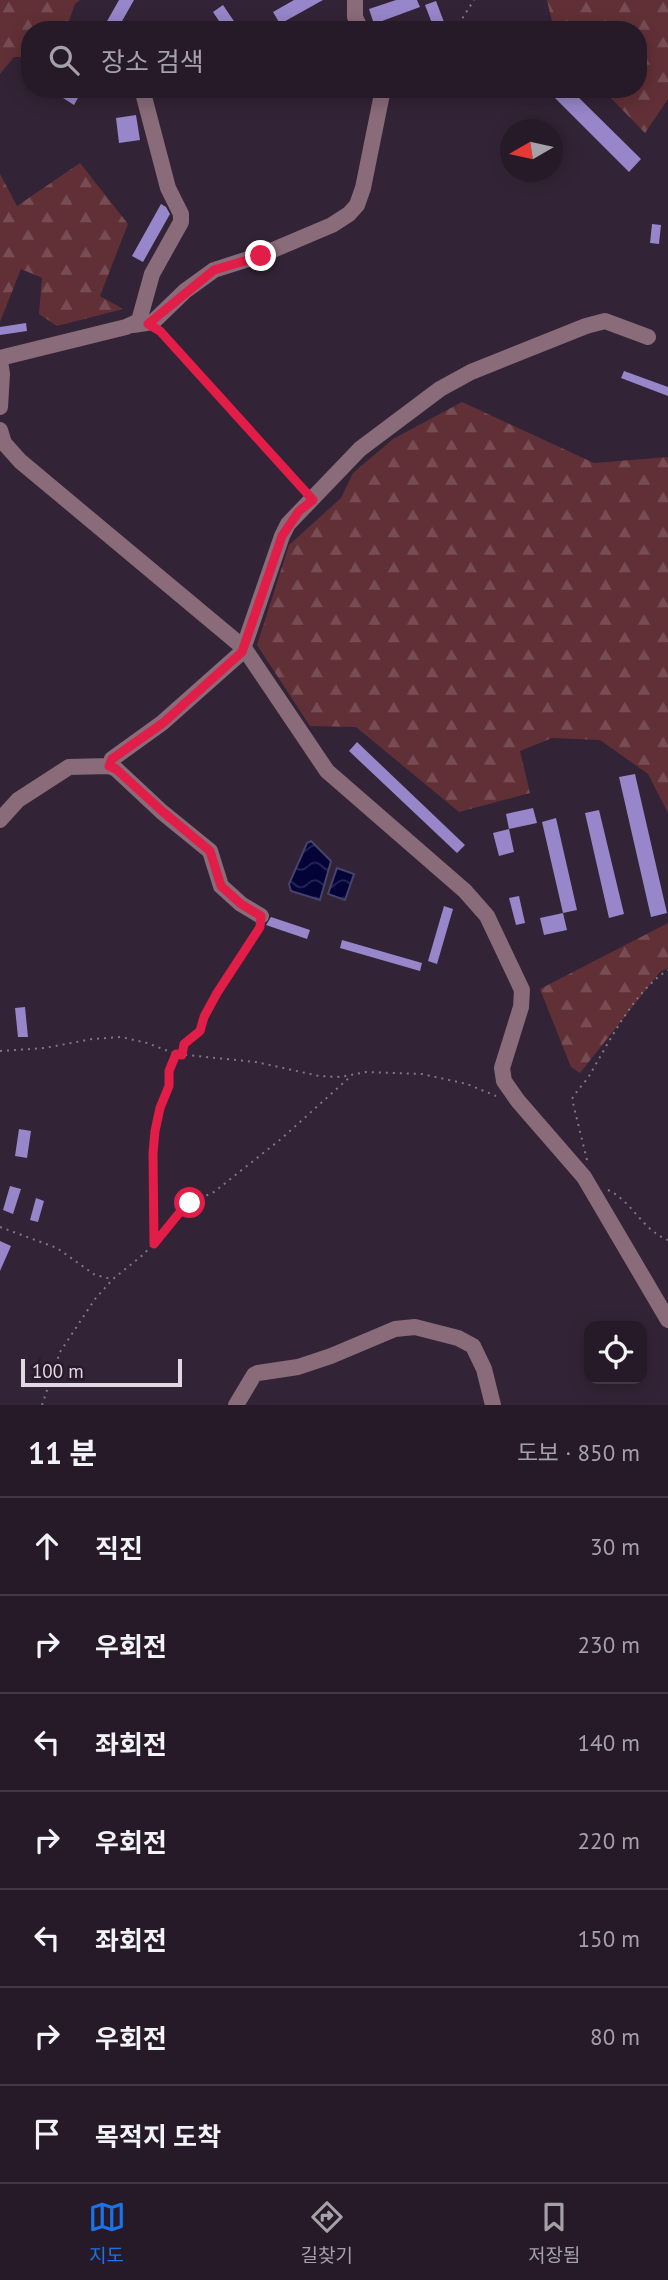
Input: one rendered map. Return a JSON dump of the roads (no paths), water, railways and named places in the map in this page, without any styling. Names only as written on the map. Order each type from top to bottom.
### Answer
[{"type":"street","points":[[355,0],[357,21]]},
{"type":"street","points":[[140,325],[152,274],[181,222],[181,214],[168,188],[144,98]]},
{"type":"street","points":[[0,407],[0,360],[140,325],[214,270],[261,256],[332,225],[349,214],[357,205],[363,188],[381,98]]},
{"type":"street","points":[[109,766],[112,759],[163,723],[242,652],[282,536],[299,511],[313,500],[345,462],[360,449],[440,389],[471,372],[586,326],[605,321],[648,337]]},
{"type":"street","points":[[0,430],[4,443],[20,461],[244,648],[327,771],[465,891],[488,916],[523,990],[522,1007],[502,1068],[504,1081],[587,1183],[668,1320]]},
{"type":"street","points":[[0,820],[18,800],[69,767],[109,766],[116,769],[204,845],[214,857],[221,886],[241,904],[261,916]]},
{"type":"street","points":[[236,1405],[254,1375],[258,1373],[304,1365],[384,1332],[407,1327],[458,1338],[473,1346],[484,1369],[493,1405]]},
{"type":"water","points":[[311,841],[331,861],[320,900],[291,891],[289,884],[307,843]]},
{"type":"water","points":[[337,868],[354,874],[345,900],[328,894]]}]
